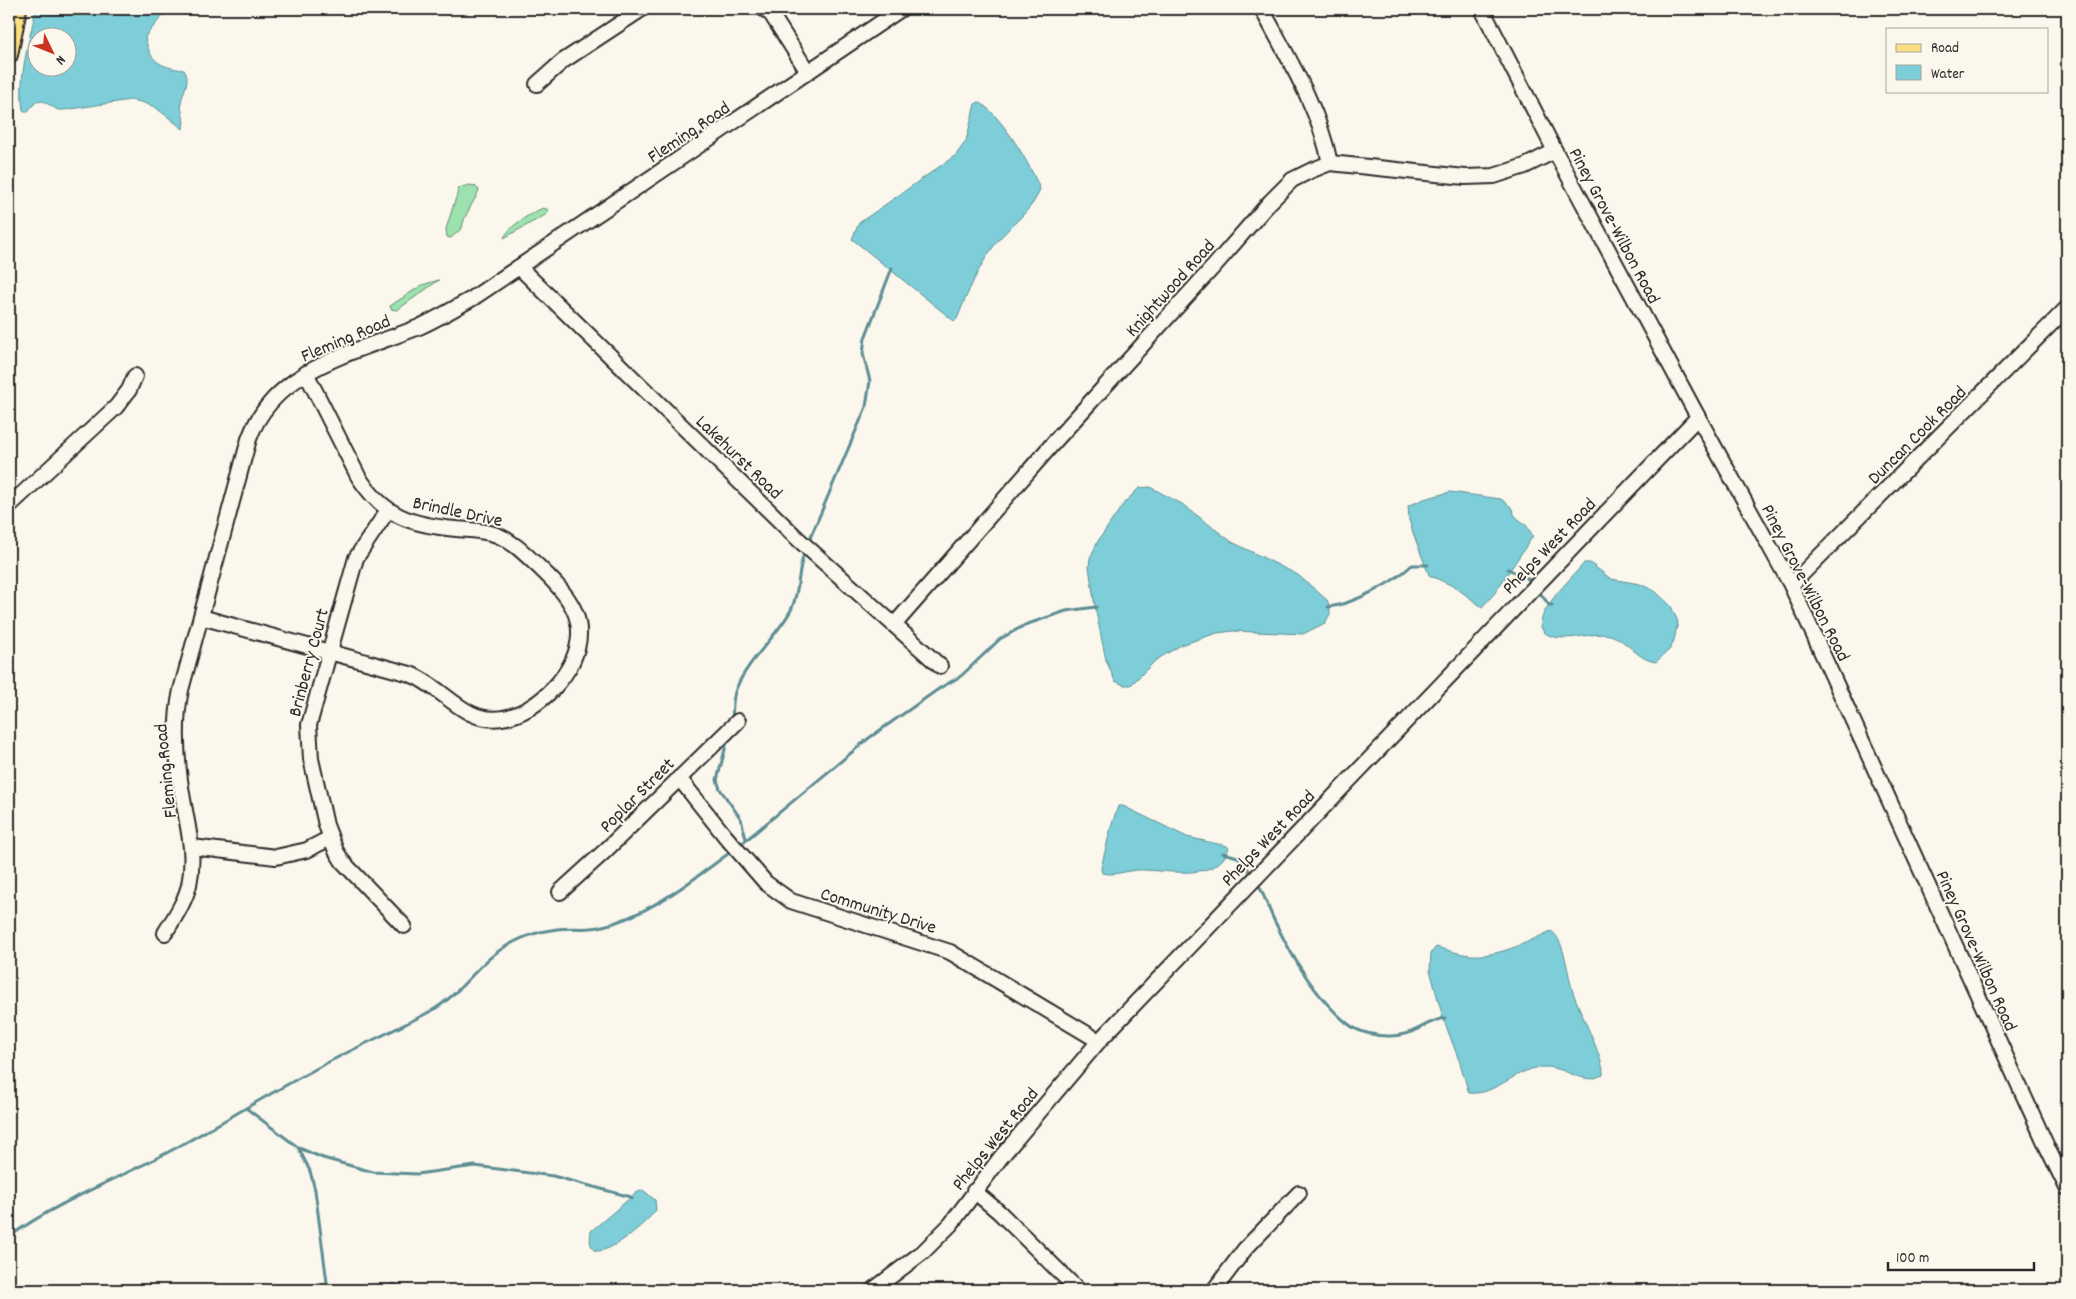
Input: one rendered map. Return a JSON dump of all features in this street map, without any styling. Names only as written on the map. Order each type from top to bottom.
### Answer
[{"type":"main road","points":[[9,55],[18,9]]},
{"type":"street","points":[[537,84],[563,61],[642,9]]},
{"type":"street","points":[[764,9],[771,14],[808,72]]},
{"type":"street","name":"Fleming Road","points":[[165,933],[176,916],[189,886],[192,847],[179,770],[176,720],[181,690],[254,425],[271,399],[306,373],[378,341],[420,326],[473,298],[901,9]]},
{"type":"street","points":[[1262,9],[1309,99],[1326,140],[1330,163]]},
{"type":"street","name":"Piney Grove-Wilbon Road","points":[[1482,9],[1555,151],[1791,585],[2067,1188]]},
{"type":"street","name":"Knightwood Road","points":[[894,625],[1056,440],[1216,265],[1270,202],[1292,180],[1310,170],[1330,163],[1465,177],[1494,176],[1525,166],[1555,151]]},
{"type":"street","name":"Lakehurst Road","points":[[519,267],[798,539],[940,666]]},
{"type":"street","name":"Duncan Cook Road","points":[[1791,585],[2067,308]]},
{"type":"street","name":"Brindle Drive","points":[[201,617],[423,679],[473,714],[489,718],[516,715],[535,704],[565,673],[572,660],[578,644],[578,627],[576,612],[564,591],[521,551],[496,534],[418,524],[388,510],[366,488],[358,476],[306,373]]},
{"type":"street","points":[[9,506],[116,407],[135,376]]},
{"type":"street","name":"Phelps West Road","points":[[872,1290],[923,1252],[951,1224],[1001,1156],[1099,1041],[1698,416]]},
{"type":"street","name":"Brinberry Court","points":[[388,510],[356,558],[312,710],[309,742],[311,759],[330,838],[343,862],[404,926]]},
{"type":"street","name":"Poplar Street","points":[[560,892],[605,852],[738,721]]},
{"type":"street","name":"Community Drive","points":[[679,778],[724,836],[766,883],[791,901],[950,952],[1099,1041]]},
{"type":"street","points":[[192,847],[276,857],[307,850],[330,838]]},
{"type":"street","points":[[974,1191],[1000,1212],[1078,1290]]},
{"type":"street","points":[[1214,1290],[1245,1249],[1299,1193]]},
{"type":"green space","points":[[469,185],[475,186],[479,190],[462,228],[451,238],[447,237],[446,229],[459,188]]},
{"type":"green space","points":[[543,208],[549,210],[547,214],[504,238],[515,225]]},
{"type":"green space","points":[[439,280],[397,310],[391,309],[390,306],[422,285]]},
{"type":"water","points":[[36,9],[168,9],[145,37],[150,52],[157,62],[168,67],[184,70],[186,74],[187,83],[181,101],[184,119],[183,129],[155,107],[130,100],[64,110],[58,110],[43,101],[36,102],[27,112],[23,110],[22,85],[28,42],[28,78],[78,78],[78,28],[31,28]]},
{"type":"water","points":[[979,102],[1006,129],[1022,154],[1040,189],[1032,204],[1001,237],[984,261],[957,319],[954,321],[852,239],[859,223],[956,155],[966,141],[975,104]]},
{"type":"water","points":[[1150,487],[1182,504],[1232,542],[1298,575],[1327,600],[1330,614],[1325,623],[1303,634],[1233,631],[1217,633],[1181,645],[1156,660],[1131,685],[1124,685],[1115,681],[1106,660],[1095,607],[1089,567],[1090,558],[1098,541],[1124,503],[1139,488]]},
{"type":"water","points":[[1450,492],[1501,499],[1511,507],[1515,516],[1526,525],[1533,536],[1494,594],[1482,607],[1455,587],[1429,575],[1409,520],[1408,506],[1424,499]]},
{"type":"water","points":[[1584,563],[1590,563],[1611,579],[1640,584],[1655,591],[1671,606],[1678,622],[1674,640],[1670,649],[1656,662],[1643,658],[1622,641],[1610,635],[1599,634],[1564,638],[1548,635],[1541,628],[1542,618],[1548,606]]},
{"type":"water","points":[[1118,806],[1123,806],[1187,837],[1229,848],[1223,859],[1214,866],[1202,871],[1137,870],[1115,874],[1102,873],[1101,868]]},
{"type":"water","points":[[1551,931],[1556,935],[1563,950],[1573,992],[1600,1058],[1603,1075],[1592,1079],[1552,1068],[1536,1068],[1526,1071],[1489,1090],[1469,1093],[1443,1018],[1430,970],[1431,953],[1436,947],[1466,954],[1491,954],[1512,948]]},
{"type":"water","points":[[643,1190],[655,1200],[656,1210],[628,1236],[610,1247],[595,1251],[590,1239],[591,1231],[636,1193]]},
{"type":"water","points":[[394,1283],[406,1290],[375,1290]]},
{"type":"waterway","points":[[808,543],[866,407],[870,381],[863,354],[865,338],[892,268]]},
{"type":"waterway","points":[[732,720],[734,696],[741,678],[791,610],[796,596],[802,558],[805,551]]},
{"type":"waterway","points":[[1328,607],[1349,602],[1373,592],[1395,579],[1412,565],[1428,565]]},
{"type":"waterway","points":[[1508,569],[1527,578],[1532,584]]},
{"type":"waterway","points":[[1538,590],[1549,605],[1552,605]]},
{"type":"waterway","points":[[739,846],[869,738],[940,688],[961,676],[1000,639],[1025,625],[1066,611],[1096,607]]},
{"type":"waterway","points":[[728,738],[717,780],[720,789],[741,819],[746,839]]},
{"type":"waterway","points":[[9,1237],[48,1212],[174,1149],[327,1063],[431,1011],[452,996],[489,959],[510,944],[527,936],[545,931],[562,928],[599,927],[635,915],[686,885],[732,851]]},
{"type":"waterway","points":[[1223,853],[1238,857],[1253,875]]},
{"type":"waterway","points":[[1257,882],[1298,965],[1336,1014],[1348,1024],[1372,1034],[1397,1036],[1412,1032],[1431,1022],[1445,1018]]},
{"type":"waterway","points":[[246,1108],[299,1148],[323,1158],[373,1172],[417,1174],[475,1166],[553,1176],[631,1197],[632,1199]]},
{"type":"waterway","points":[[299,1149],[310,1171],[315,1190],[328,1290]]}]
